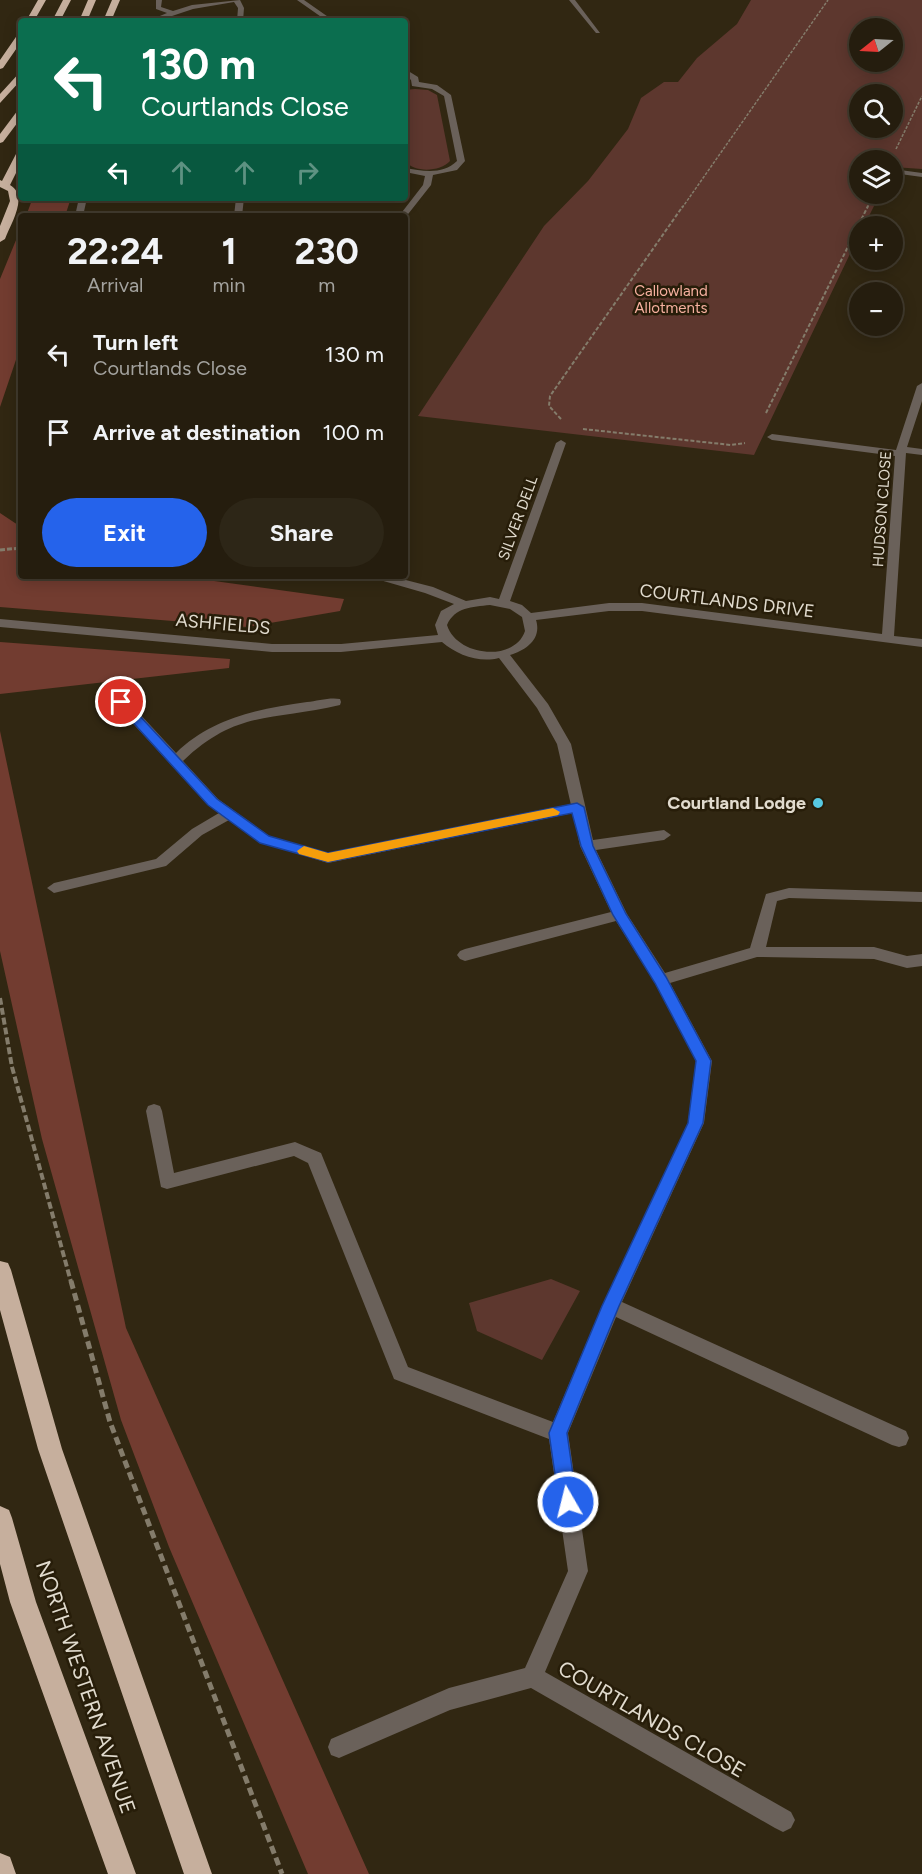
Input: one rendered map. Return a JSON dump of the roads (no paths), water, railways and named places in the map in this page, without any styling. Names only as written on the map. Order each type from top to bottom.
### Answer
[{"type":"highway","points":[[32,18],[42,0]]},
{"type":"highway","points":[[58,18],[67,0]]},
{"type":"highway","points":[[84,18],[92,0]]},
{"type":"highway","points":[[108,18],[116,0]]},
{"type":"highway","points":[[0,66],[18,40]]},
{"type":"highway","points":[[0,100],[18,78]]},
{"type":"highway","points":[[0,140],[18,116]]},
{"type":"highway","points":[[0,239],[15,201],[10,187],[18,163]]},
{"type":"highway","points":[[0,1270],[50,1449],[198,1874]]},
{"type":"highway","name":"NORTH WESTERN AVENUE","points":[[0,1518],[23,1602],[122,1874]]},
{"type":"highway","points":[[0,1867],[2,1874]]},
{"type":"street","points":[[159,0],[158,8],[170,12]]},
{"type":"street","points":[[157,18],[170,12],[236,0],[241,8],[240,18]]},
{"type":"street","points":[[300,0],[327,18]]},
{"type":"street","points":[[573,0],[598,32]]},
{"type":"street","points":[[408,73],[415,79],[415,84]]},
{"type":"street","points":[[408,85],[434,87],[447,95],[461,161],[454,168],[429,174],[408,170]]},
{"type":"street","points":[[903,172],[922,175]]},
{"type":"street","points":[[405,213],[427,185],[429,174]]},
{"type":"street","name":"HUDSON CLOSE","points":[[888,638],[901,452],[922,386]]},
{"type":"street","points":[[772,437],[901,452],[922,452]]},
{"type":"street","name":"SILVER DELL","points":[[504,603],[561,443]]},
{"type":"street","points":[[388,579],[429,590],[463,604]]},
{"type":"street","points":[[490,601],[514,607],[529,617],[532,634],[526,643],[503,654],[468,653],[450,646],[440,631],[444,615],[463,604],[490,601]]},
{"type":"street","name":"COURTLANDS DRIVE","points":[[529,617],[573,610],[642,607],[922,643]]},
{"type":"street","name":"ASHFIELDS","points":[[0,623],[272,648],[341,648],[443,638]]},
{"type":"street","points":[[154,1111],[167,1182],[296,1149],[315,1158],[401,1373],[558,1433],[611,1306],[696,1123],[704,1061],[661,980],[620,915],[587,846],[564,744],[543,707],[503,654]]},
{"type":"street","points":[[121,702],[213,802],[264,840],[328,858],[577,807]]},
{"type":"street","points":[[175,761],[196,741],[239,721],[276,711],[335,702]]},
{"type":"street","points":[[54,888],[161,863],[198,832],[229,814]]},
{"type":"street","points":[[587,846],[664,835]]},
{"type":"street","points":[[757,952],[771,898],[789,893],[922,897]]},
{"type":"street","points":[[465,955],[620,915]]},
{"type":"street","points":[[661,980],[757,952],[874,953],[907,962],[922,960]]},
{"type":"street","points":[[611,1306],[899,1438]]},
{"type":"street","name":"COURTLANDS CLOSE","points":[[558,1433],[578,1571],[532,1677],[783,1820]]},
{"type":"street","points":[[339,1747],[449,1699],[532,1677]]},
{"type":"place","name":"Courtland Lodge","points":[[818,803]]},
{"type":"park label","name":"Callowland Allotments","points":[[671,300]]}]
